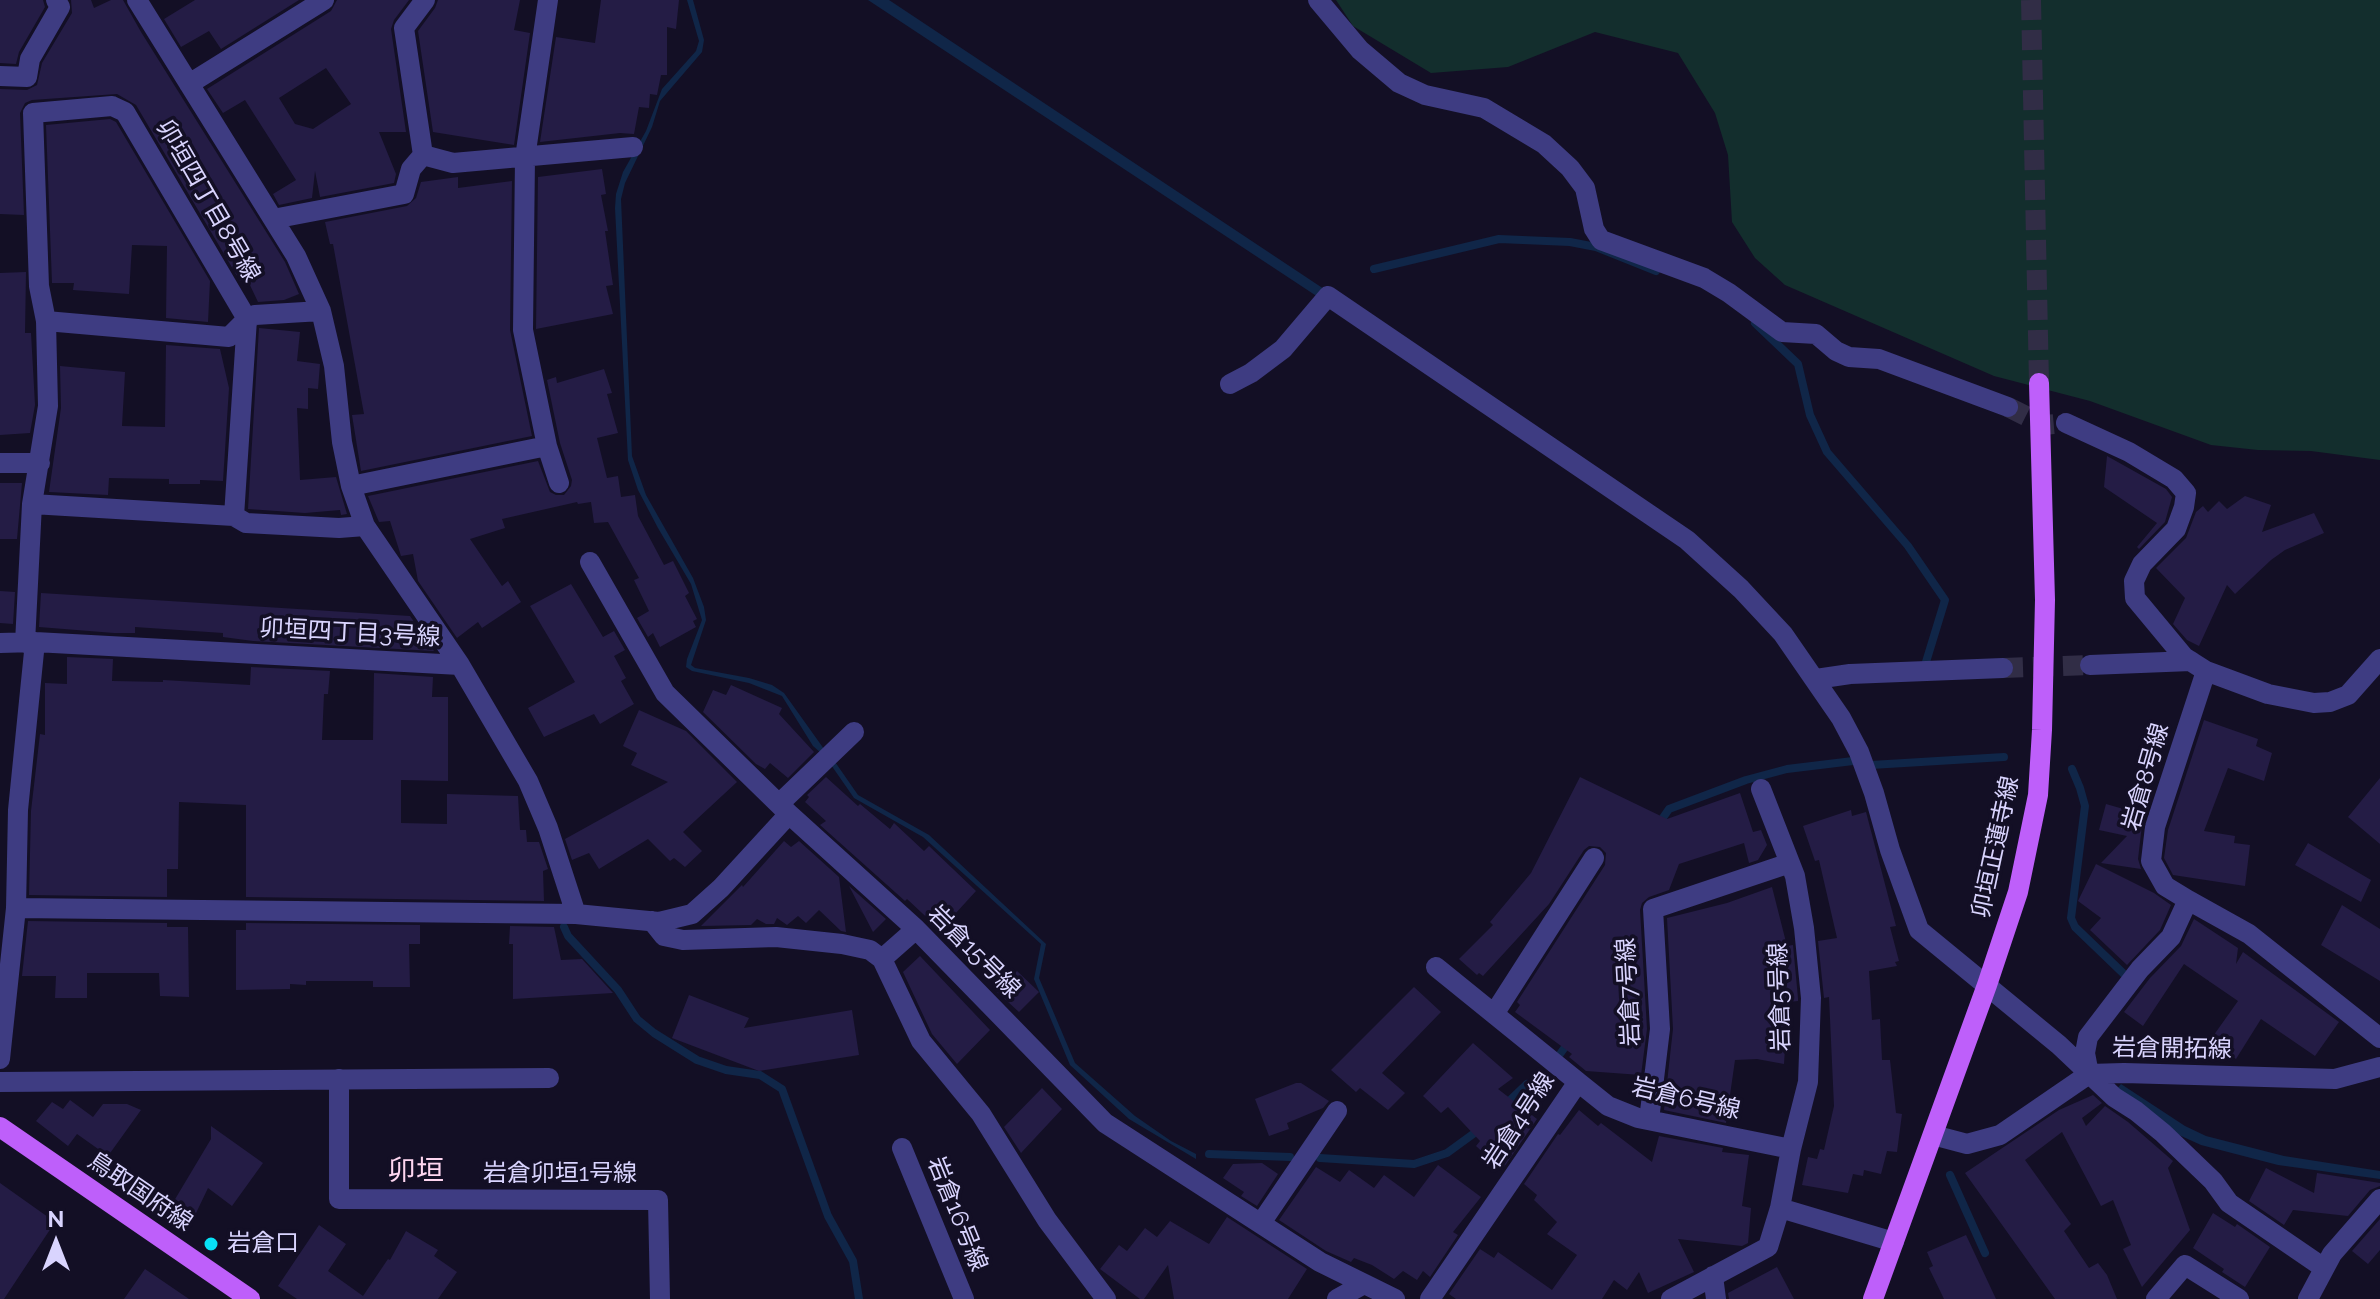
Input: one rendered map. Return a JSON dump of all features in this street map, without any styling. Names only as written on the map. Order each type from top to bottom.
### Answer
[{"type":"main road","name":"卯垣正蓮寺線","points":[[1873,1299],[2018,892],[2038,795],[2045,600],[2039,383]]},
{"type":"main road","name":"鳥取国府線","points":[[0,1127],[250,1299]]},
{"type":"street","points":[[0,1059],[16,908],[18,810],[30,643],[32,504],[48,406],[46,321],[39,286],[33,113],[27,77],[30,59],[60,7],[56,0]]},
{"type":"street","name":"卯垣四丁目3号線","points":[[137,0],[296,256],[321,311],[334,366],[342,442],[351,486],[365,526],[460,665]]},
{"type":"street","points":[[189,84],[324,0]]},
{"type":"street","points":[[273,219],[404,194],[411,169],[423,155],[404,28],[425,0]]},
{"type":"street","points":[[548,0],[525,158],[523,330],[547,446],[559,483]]},
{"type":"street","points":[[1318,0],[1360,50],[1399,83],[1425,95],[1484,108],[1544,144],[1570,168],[1585,188],[1594,229],[1601,240],[1704,278],[1740,300],[1782,332],[1816,334],[1836,351],[1849,357],[1879,359],[2008,407]]},
{"type":"street","points":[[0,76],[27,77]]},
{"type":"street","name":"卯垣四丁目8号線","points":[[33,113],[112,106],[125,112],[247,319],[234,516]]},
{"type":"street","points":[[423,155],[453,163],[633,147]]},
{"type":"street","points":[[1230,384],[1283,349],[1328,296],[1687,540],[1741,589],[1783,634],[1816,679],[1859,752],[1906,900],[1919,930],[1987,985],[2114,1097],[2163,1133],[2213,1181],[2229,1203],[2324,1268]]},
{"type":"street","points":[[46,321],[229,337],[255,315],[321,311]]},
{"type":"street","points":[[2066,423],[2129,452],[2174,479],[2186,493],[2176,529],[2142,564],[2134,581],[2135,598],[2171,643],[2198,666],[2268,694],[2314,703],[2330,702],[2348,695],[2377,670]]},
{"type":"street","points":[[351,486],[547,446]]},
{"type":"street","points":[[0,463],[40,463]]},
{"type":"street","points":[[32,504],[234,516],[246,523],[339,528],[365,526]]},
{"type":"street","name":"岩倉15号線","points":[[590,562],[665,693],[784,809],[916,929],[1105,1123],[1320,1262],[1395,1299]]},
{"type":"street","name":"卯垣四丁目3号線","points":[[0,643],[460,665]]},
{"type":"street","points":[[460,665],[528,781],[548,828],[576,914]]},
{"type":"street","points":[[2090,665],[2198,666]]},
{"type":"street","name":"岩倉8号線","points":[[2198,666],[2155,827],[2151,861],[2165,886],[2249,934],[2380,1038]]},
{"type":"street","points":[[1816,679],[1850,674],[2003,668]]},
{"type":"street","points":[[16,908],[576,914],[659,922],[692,914],[721,888],[784,809],[854,732]]},
{"type":"street","name":"岩倉5号線","points":[[1761,789],[1790,863],[1804,928],[1811,998],[1808,1082],[1780,1208]]},
{"type":"street","points":[[1494,1014],[1594,858]]},
{"type":"street","name":"岩倉7号線","points":[[1649,1120],[1660,1029],[1653,909],[1790,863]]},
{"type":"street","points":[[2089,1074],[2085,1053],[2088,1037],[2140,969],[2171,937],[2188,900]]},
{"type":"street","points":[[652,921],[664,936],[683,940],[776,937],[842,944],[870,950],[882,959],[921,1041],[981,1114],[1047,1220],[1106,1299]]},
{"type":"street","points":[[882,959],[916,929]]},
{"type":"street","name":"岩倉4号線","points":[[1430,1299],[1578,1082],[1436,967]]},
{"type":"street","name":"岩倉開拓線","points":[[1933,1135],[1967,1144],[2000,1135],[2089,1074],[2335,1079],[2380,1067]]},
{"type":"street","points":[[0,1082],[549,1078]]},
{"type":"street","name":"岩倉卯垣1号線","points":[[339,1079],[339,1199],[658,1200],[660,1299]]},
{"type":"street","name":"岩倉6号線","points":[[1578,1082],[1608,1106],[1649,1120],[1791,1149]]},
{"type":"street","points":[[1261,1223],[1337,1111]]},
{"type":"street","name":"岩倉16号線","points":[[902,1148],[964,1299]]},
{"type":"street","points":[[2308,1299],[2332,1254],[2380,1199]]},
{"type":"street","points":[[1671,1299],[1768,1247],[1780,1208],[1894,1242]]},
{"type":"street","points":[[2156,1299],[2185,1265],[2239,1299]]},
{"type":"street","points":[[1713,1276],[1716,1299]]},
{"type":"street","points":[[1337,1299],[1364,1284]]},
{"type":"green space","points":[[1336,0],[2380,0],[2380,460],[2311,451],[2211,445],[2090,401],[1994,376],[1785,285],[1755,258],[1732,222],[1728,155],[1715,113],[1678,53],[1595,32],[1508,67],[1431,73],[1353,26]]},
{"type":"water","points":[[687,0],[693,0],[704,40],[702,52],[660,101],[621,199],[632,456],[646,495],[693,578],[704,607],[706,620],[691,665],[749,678],[772,685],[784,693],[824,749],[821,753],[813,746],[782,696],[749,683],[692,671],[686,667],[702,620],[691,584],[638,490],[628,460],[616,194],[623,172],[646,131],[662,89],[696,51],[699,41]]},
{"type":"water","points":[[868,0],[889,0],[1324,289],[1318,297]]},
{"type":"water","points":[[833,759],[858,795],[929,835],[1046,944],[1039,978],[1075,1063],[1135,1116],[1196,1154],[1196,1159],[1129,1119],[1070,1065],[1034,979],[1041,944],[923,837],[854,798],[829,762]]},
{"type":"water","points":[[2121,1084],[2185,1126],[2206,1136],[2284,1156],[2380,1171],[2380,1179],[2278,1165],[2201,1145],[2179,1135],[2115,1091]]},
{"type":"building","points":[[0,0],[43,0],[45,7],[19,52],[16,64],[0,63]]},
{"type":"building","points":[[71,0],[91,0],[94,8],[111,0],[123,0],[285,262],[299,294],[284,300],[258,302],[248,281],[240,281],[136,105],[117,94],[25,103],[20,113],[24,215],[0,214],[0,89],[27,90],[37,85],[42,63],[72,13]]},
{"type":"building","points":[[195,0],[299,0],[221,49],[209,31],[181,47],[164,19]]},
{"type":"building","points":[[337,0],[409,0],[391,29],[406,132],[379,132],[396,174],[394,183],[320,197],[315,171],[312,198],[279,205],[273,194],[296,180],[245,100],[223,113],[207,89],[331,11]],"holes":[[[326,68],[351,104],[313,129],[295,124],[279,98]]]},
{"type":"building","points":[[438,0],[520,0],[514,30],[530,33],[514,145],[433,132],[418,31]]},
{"type":"building","points":[[601,0],[679,0],[676,29],[667,27],[667,75],[661,75],[657,95],[650,94],[649,108],[639,107],[634,134],[540,142],[556,37],[595,43]]},
{"type":"building","points":[[110,119],[116,122],[210,281],[208,322],[166,318],[167,246],[132,245],[129,294],[73,290],[74,283],[52,283],[46,125]]},
{"type":"building","points":[[602,169],[606,194],[601,195],[613,285],[606,286],[613,314],[536,329],[538,177]]},
{"type":"building","points":[[458,177],[458,188],[512,181],[510,330],[532,436],[361,471],[352,415],[364,414],[333,244],[330,244],[325,222],[407,206],[416,198],[421,182]]},
{"type":"building","points":[[26,272],[25,333],[31,333],[35,405],[30,433],[0,435],[0,273]]},
{"type":"building","points":[[259,328],[300,332],[297,361],[320,364],[318,389],[308,388],[308,409],[297,408],[300,480],[336,477],[347,514],[341,515],[340,510],[305,513],[248,509]]},
{"type":"building","points":[[166,345],[220,349],[229,388],[223,481],[169,484],[169,479],[109,478],[108,495],[49,492],[61,408],[60,366],[125,372],[122,426],[165,427]]},
{"type":"building","points":[[604,369],[612,393],[607,394],[618,433],[597,438],[607,478],[618,476],[621,497],[635,495],[638,516],[664,565],[673,561],[689,593],[685,596],[697,619],[693,621],[696,627],[660,647],[653,633],[648,637],[637,618],[649,611],[634,580],[639,578],[608,522],[594,523],[591,502],[577,502],[502,519],[505,528],[470,539],[502,586],[508,581],[521,602],[482,628],[478,622],[457,638],[418,581],[413,554],[401,556],[390,521],[379,522],[368,496],[538,461],[550,492],[564,495],[572,480],[560,443],[547,380],[556,377],[557,383]]},
{"type":"building","points":[[2107,456],[2166,489],[2172,497],[2165,522],[2139,549],[2137,547],[2157,523],[2104,487]]},
{"type":"building","points":[[0,483],[22,483],[17,539],[0,539]]},
{"type":"building","points":[[2245,496],[2271,505],[2262,532],[2314,513],[2324,533],[2285,550],[2235,594],[2227,585],[2199,646],[2187,640],[2173,624],[2185,598],[2156,568],[2186,538],[2196,512],[2203,506],[2208,512],[2219,501],[2227,509]]},
{"type":"building","points":[[571,584],[603,637],[614,631],[625,650],[614,656],[626,678],[621,681],[634,704],[600,724],[594,714],[544,737],[528,708],[575,682],[530,606]]},
{"type":"building","points":[[0,591],[15,592],[13,624],[0,623]]},
{"type":"building","points":[[41,593],[410,616],[434,651],[253,641],[223,637],[223,633],[135,627],[135,633],[114,633],[39,627]]},
{"type":"building","points":[[67,657],[113,659],[112,681],[163,680],[250,685],[251,667],[330,671],[328,694],[324,694],[322,740],[373,740],[374,673],[433,677],[432,697],[448,697],[448,781],[401,780],[401,823],[447,824],[447,794],[518,796],[520,830],[526,830],[527,842],[539,842],[548,869],[543,871],[544,901],[246,897],[246,805],[179,802],[178,869],[167,869],[167,897],[29,895],[31,811],[40,734],[45,735],[45,683],[67,684]]},
{"type":"building","points":[[731,685],[782,708],[779,714],[814,752],[788,778],[770,763],[765,769],[756,764],[703,712],[713,690],[726,695]]},
{"type":"building","points":[[639,710],[686,731],[737,782],[683,832],[702,851],[685,867],[674,858],[670,861],[648,839],[599,869],[589,853],[572,860],[565,839],[668,782],[631,765],[637,753],[623,746]]},
{"type":"building","points":[[2204,720],[2258,739],[2256,746],[2272,753],[2264,781],[2228,768],[2204,831],[2235,836],[2234,843],[2250,845],[2245,886],[2173,875],[2164,858],[2168,830]]},
{"type":"building","points":[[826,777],[890,829],[894,823],[924,851],[929,846],[976,891],[955,914],[952,911],[937,927],[820,825],[826,821],[805,802],[809,797],[807,795]]},
{"type":"building","points":[[1580,777],[1667,819],[1740,793],[1753,832],[1761,830],[1767,845],[1758,860],[1749,863],[1744,843],[1679,864],[1669,890],[1642,903],[1647,1029],[1641,1075],[1586,1071],[1569,1057],[1572,1054],[1515,1012],[1520,1005],[1517,1002],[1605,865],[1606,853],[1600,847],[1589,846],[1584,850],[1549,904],[1483,976],[1477,975],[1459,959],[1493,925],[1490,922],[1531,873]]},
{"type":"building","points":[[2380,778],[2380,844],[2348,817]]},
{"type":"building","points":[[2106,804],[2127,810],[2130,805],[2147,809],[2138,859],[2141,869],[2101,863],[2127,836],[2099,830]]},
{"type":"building","points":[[1851,810],[1852,816],[1866,812],[1896,926],[1890,927],[1899,961],[1895,962],[1897,966],[1869,971],[1872,1020],[1880,1019],[1882,1060],[1890,1060],[1896,1113],[1902,1114],[1897,1152],[1887,1151],[1881,1174],[1864,1170],[1863,1176],[1853,1174],[1848,1193],[1802,1185],[1808,1157],[1817,1159],[1820,1149],[1824,1150],[1834,1106],[1829,997],[1824,998],[1818,941],[1837,938],[1819,860],[1815,861],[1803,826]]},
{"type":"building","points":[[784,841],[791,847],[799,841],[839,877],[846,932],[819,910],[806,923],[798,916],[787,925],[777,918],[774,924],[757,919],[751,925],[701,926],[743,887]]},
{"type":"building","points":[[2308,843],[2371,880],[2361,902],[2295,865]]},
{"type":"building","points":[[2096,864],[2171,905],[2160,930],[2127,965],[2090,930],[2101,918],[2078,901]]},
{"type":"building","points":[[849,886],[886,919],[873,932]]},
{"type":"building","points":[[1772,887],[1787,946],[1793,945],[1798,998],[1798,1001],[1788,1002],[1784,1064],[1757,1059],[1735,1060],[1726,1123],[1664,1110],[1673,1029],[1667,918],[1727,903]]},
{"type":"building","points":[[2342,905],[2380,929],[2380,981],[2321,945]]},
{"type":"building","points":[[2194,919],[2238,948],[2236,964],[2243,952],[2339,1022],[2315,1056],[2261,1019],[2236,1059],[2211,1039],[2238,1001],[2184,964],[2143,1026],[2124,1012],[2150,978],[2181,946]]},
{"type":"building","points":[[28,921],[167,923],[167,927],[188,927],[189,997],[160,996],[159,973],[87,973],[87,998],[55,998],[56,976],[22,976]]},
{"type":"building","points":[[246,923],[420,925],[420,944],[409,944],[410,987],[373,987],[373,981],[306,981],[306,985],[290,984],[290,989],[236,990],[236,930],[246,930]]},
{"type":"building","points":[[510,926],[554,927],[561,960],[582,959],[613,993],[513,999]]},
{"type":"building","points":[[920,956],[990,1030],[957,1064],[932,1034],[903,972]]},
{"type":"building","points":[[1017,971],[1039,992],[1019,1012],[997,992]]},
{"type":"building","points":[[1414,987],[1441,1012],[1382,1073],[1405,1093],[1388,1110],[1360,1088],[1356,1092],[1331,1070]]},
{"type":"building","points":[[689,995],[749,1018],[744,1028],[852,1010],[859,1055],[759,1071],[672,1038]]},
{"type":"building","points":[[1473,1043],[1513,1078],[1498,1089],[1537,1119],[1502,1170],[1476,1146],[1480,1141],[1448,1107],[1441,1113],[1423,1096]]},
{"type":"building","points":[[1296,1083],[1329,1101],[1323,1108],[1287,1123],[1289,1129],[1269,1136],[1255,1099]]},
{"type":"building","points":[[1042,1088],[1062,1109],[1021,1153],[1004,1127]]},
{"type":"building","points":[[2093,1095],[2102,1103],[2082,1118],[2086,1126],[2105,1106],[2173,1161],[2168,1168],[2190,1230],[2142,1287],[2123,1249],[2131,1245],[2113,1200],[2101,1206],[2062,1132],[2025,1160],[2071,1224],[2064,1231],[2089,1268],[2098,1263],[2117,1299],[2055,1299],[1965,1173],[2059,1110]]},
{"type":"building","points":[[70,1100],[93,1117],[103,1104],[127,1104],[141,1110],[108,1156],[77,1134],[68,1146],[36,1121],[52,1102],[63,1109]]},
{"type":"building","points":[[1579,1110],[1652,1162],[1659,1136],[1723,1148],[1722,1152],[1749,1155],[1742,1206],[1751,1208],[1748,1243],[1742,1246],[1678,1239],[1694,1272],[1648,1293],[1639,1272],[1627,1290],[1614,1280],[1602,1299],[1456,1299],[1449,1294],[1480,1249],[1494,1258],[1498,1252],[1552,1290],[1577,1255],[1547,1234],[1557,1222],[1534,1200],[1537,1195],[1524,1184],[1558,1134]]},
{"type":"building","points":[[211,1126],[263,1163],[232,1206],[208,1188],[187,1232],[165,1216],[211,1139]]},
{"type":"building","points":[[1262,1163],[1278,1174],[1257,1206],[1241,1196],[1244,1192],[1223,1178],[1233,1164]]},
{"type":"building","points":[[1438,1165],[1481,1197],[1453,1232],[1458,1235],[1430,1277],[1423,1271],[1417,1280],[1403,1271],[1394,1279],[1372,1265],[1354,1258],[1351,1262],[1326,1251],[1279,1220],[1316,1167],[1340,1182],[1349,1170],[1374,1188],[1384,1175],[1414,1197]]},
{"type":"building","points":[[2266,1168],[2314,1193],[2317,1173],[2380,1183],[2380,1186],[2370,1190],[2348,1216],[2293,1210],[2284,1225],[2249,1201]]},
{"type":"building","points":[[0,1183],[55,1222],[4,1299],[0,1299]]},
{"type":"building","points":[[2213,1213],[2235,1227],[2237,1224],[2270,1247],[2245,1287],[2193,1248]]},
{"type":"building","points":[[1227,1217],[1307,1269],[1288,1299],[1174,1299],[1168,1265],[1144,1299],[1140,1299],[1100,1269],[1119,1245],[1127,1251],[1145,1228],[1157,1237],[1170,1221],[1209,1244]]},
{"type":"building","points":[[2380,1219],[2380,1250],[2368,1264],[2352,1251]]},
{"type":"building","points":[[319,1225],[346,1244],[328,1271],[363,1296],[390,1260],[406,1231],[438,1250],[434,1256],[457,1272],[438,1299],[297,1299],[278,1286]]},
{"type":"building","points":[[1966,1235],[1996,1299],[1944,1299],[1929,1268],[1933,1266],[1927,1252]]},
{"type":"building","points":[[1777,1267],[1794,1299],[1729,1299],[1728,1293]]},
{"type":"building","points":[[145,1269],[189,1299],[124,1299]]},
{"type":"waterway","points":[[1374,269],[1499,239],[1570,242],[1596,247],[1656,271]]},
{"type":"waterway","points":[[1755,323],[1798,364],[1810,415],[1827,452],[1908,546],[1945,600],[1926,662]]},
{"type":"waterway","points":[[1871,765],[2004,757]]},
{"type":"waterway","points":[[1658,825],[1669,809],[1746,780],[1787,769],[1853,761]]},
{"type":"waterway","points":[[2072,769],[2085,806],[2071,918],[2075,927],[2125,975]]},
{"type":"waterway","points":[[564,927],[568,936],[618,990],[637,1019],[654,1033],[697,1060],[726,1070],[760,1075],[782,1089],[828,1216],[853,1261],[859,1299]]},
{"type":"waterway","points":[[1560,1054],[1571,1039]]},
{"type":"waterway","points":[[1504,1106],[1527,1084]]},
{"type":"waterway","points":[[1320,1158],[1414,1164],[1447,1153],[1480,1129]]},
{"type":"waterway","points":[[1209,1154],[1290,1157]]},
{"type":"waterway","points":[[1950,1175],[1985,1253]]},
{"type":"tunnel","points":[[2031,0],[2039,383]]},
{"type":"tunnel","points":[[2008,407],[2044,425],[2066,423]]},
{"type":"tunnel","points":[[2003,668],[2090,665]]},
{"type":"place","name":"岩倉口","points":[[211,1244]]},
{"type":"district","name":"卯垣","points":[[416,1172]]}]
